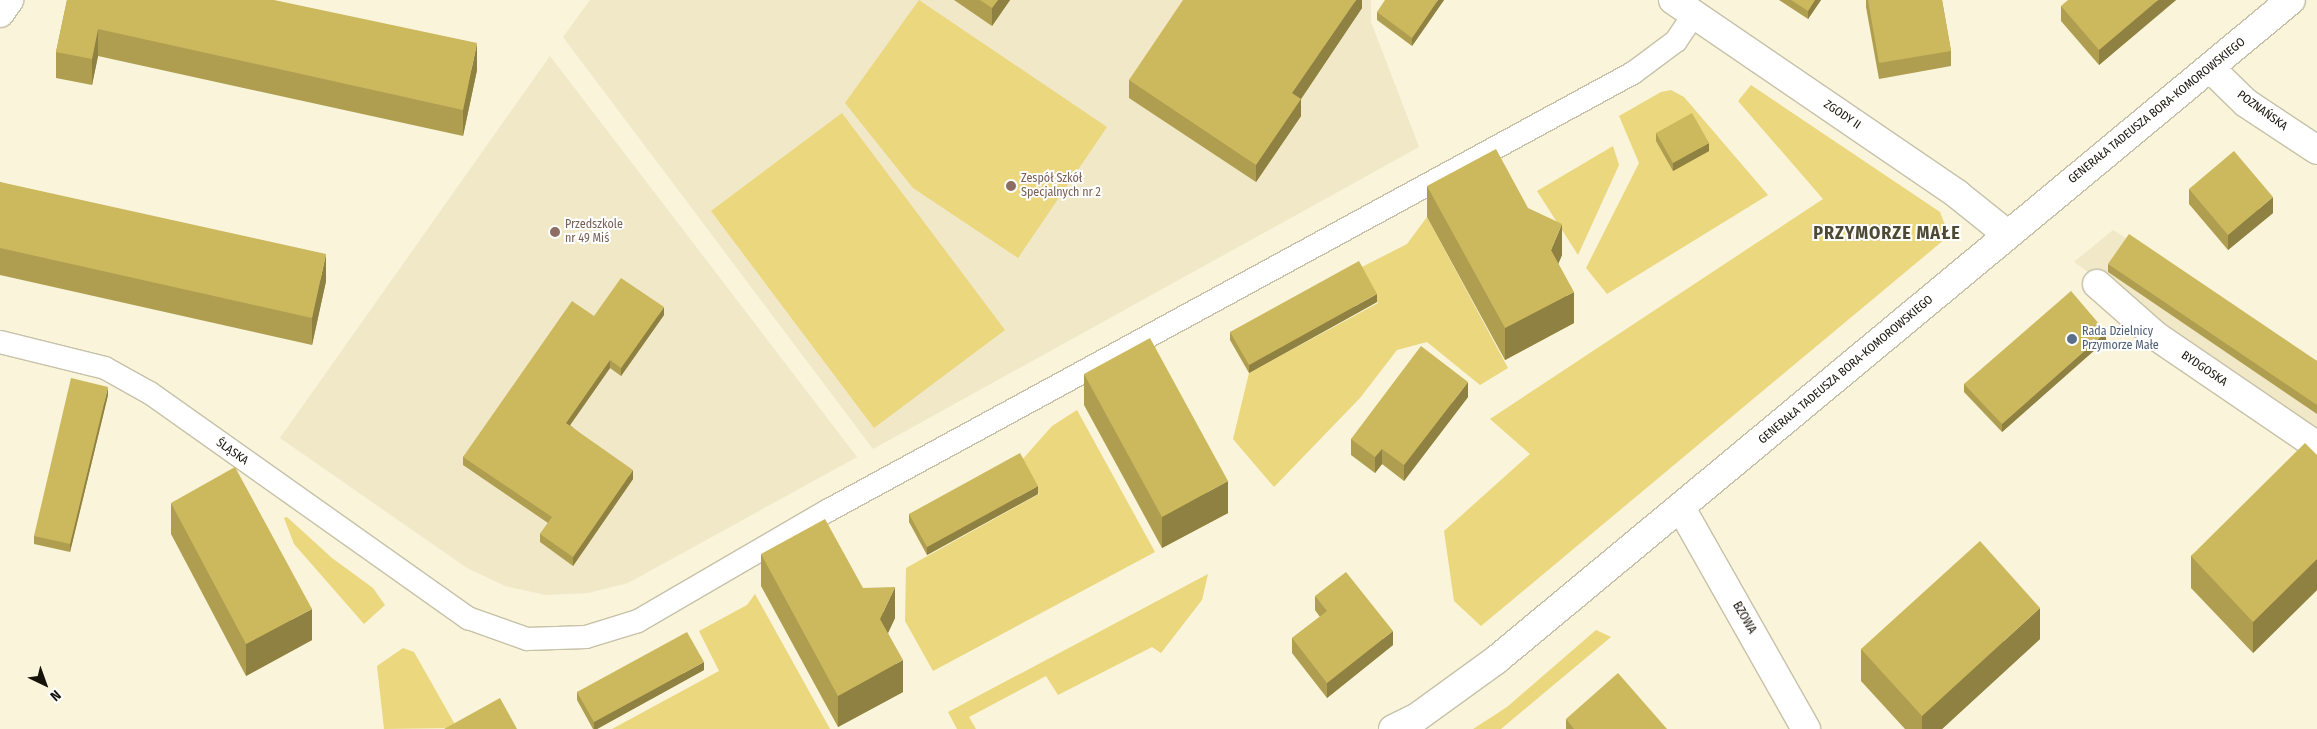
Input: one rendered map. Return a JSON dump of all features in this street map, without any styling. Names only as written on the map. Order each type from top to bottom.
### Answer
[{"type":"street","points":[[0,13],[10,0]]},
{"type":"street","name":"GENERAŁA TADEUSZA BORA-KOMOROWSKIEGO","points":[[1393,729],[1416,718],[1496,660],[2291,0]]},
{"type":"street","name":"ZGODY II","points":[[1683,7],[1957,194],[2007,234]]},
{"type":"street","name":"POZNAŃSKA","points":[[2210,68],[2246,103],[2317,150]]},
{"type":"street","name":"BYDGOSKA","points":[[2097,284],[2156,336],[2317,446]]},
{"type":"street","name":"BZOWA","points":[[1681,508],[1806,729]]},
{"type":"lane","name":"ŚLĄSKA","points":[[0,342],[105,368],[150,393],[468,618],[527,639],[586,636],[638,621],[829,510],[1633,73],[1676,41],[1683,7]]},
{"type":"shaded area","name":"Zespół Szkół Specjalnych nr 2","points":[[590,0],[1371,0],[1371,22],[1419,147],[873,449],[563,37]]},
{"type":"shaded area","points":[[919,0],[1107,127],[1018,258],[913,188],[845,103]]},
{"type":"shaded area","name":"Przedszkole nr 49 Miś","points":[[550,56],[857,457],[628,583],[588,593],[546,595],[505,586],[467,568],[280,438]]},
{"type":"shaded area","points":[[1751,85],[1940,212],[1945,225],[1945,239],[1481,626],[1454,601],[1444,531],[1530,454],[1490,419],[1823,199],[1738,101]]},
{"type":"shaded area","points":[[1671,90],[1684,97],[1768,195],[1607,294],[1586,268],[1639,163],[1619,116],[1661,92]]},
{"type":"shaded area","points":[[842,113],[1005,330],[874,428],[711,211]]},
{"type":"shaded area","points":[[1613,146],[1619,165],[1578,255],[1537,191]]},
{"type":"shaded area","points":[[1427,217],[1508,368],[1480,385],[1427,342],[1397,350],[1360,398],[1274,487],[1233,439],[1249,373],[1378,303],[1360,268],[1407,244]]},
{"type":"shaded area","points":[[2113,230],[2317,361],[2317,434],[2074,262]]},
{"type":"shaded area","points":[[1077,410],[1155,552],[933,671],[905,621],[906,568],[1039,494],[1021,461],[1052,426]]},
{"type":"shaded area","points":[[287,517],[332,558],[373,588],[385,605],[364,624],[294,544],[284,518]]},
{"type":"shaded area","points":[[1208,574],[1202,600],[1161,653],[1152,647],[1058,695],[1046,676],[969,717],[976,729],[957,729],[948,712]]},
{"type":"shaded area","points":[[755,594],[830,729],[612,729],[719,671],[699,631],[747,605]]},
{"type":"shaded area","points":[[1596,630],[1611,637],[1501,729],[1473,729],[1507,707]]},
{"type":"shaded area","points":[[403,648],[414,652],[457,728],[384,729],[377,666]]},
{"type":"building","points":[[67,0],[274,0],[477,43],[463,110],[98,29],[92,59],[56,52]]},
{"type":"building","points":[[980,0],[998,0],[992,8]]},
{"type":"building","points":[[1183,0],[1356,0],[1292,93],[1301,99],[1256,165],[1129,80]]},
{"type":"building","points":[[1385,0],[1438,0],[1412,38],[1377,12]]},
{"type":"building","points":[[1791,0],[1815,0],[1808,11]]},
{"type":"building","points":[[1868,0],[1942,0],[1951,51],[1879,63]]},
{"type":"building","points":[[2068,0],[2158,0],[2099,50],[2061,6]]},
{"type":"building","points":[[1692,113],[1709,143],[1673,163],[1656,133]]},
{"type":"building","points":[[1496,149],[1528,208],[1562,224],[1551,250],[1574,292],[1505,328],[1427,186]]},
{"type":"building","points":[[2234,151],[2273,197],[2228,235],[2189,189]]},
{"type":"building","points":[[0,182],[326,254],[312,318],[0,248]]},
{"type":"building","points":[[2129,234],[2317,361],[2317,405],[2108,264]]},
{"type":"building","points":[[1359,261],[1377,294],[1249,365],[1230,332]]},
{"type":"building","points":[[621,278],[664,307],[621,368],[610,360],[566,423],[633,470],[573,557],[540,534],[552,517],[463,457],[572,301],[594,316]]},
{"type":"building","points":[[2071,291],[2106,332],[2002,424],[1964,384]]},
{"type":"building","points":[[1150,338],[1228,481],[1162,517],[1084,374]]},
{"type":"building","points":[[1421,346],[1468,382],[1404,465],[1382,449],[1375,457],[1351,439]]},
{"type":"building","points":[[71,378],[108,387],[70,544],[34,536]]},
{"type":"building","points":[[2305,443],[2317,455],[2317,559],[2253,622],[2191,556]]},
{"type":"building","points":[[1020,453],[1038,486],[927,547],[909,514]]},
{"type":"building","points":[[235,467],[312,609],[246,644],[171,503]]},
{"type":"building","points":[[825,519],[863,588],[895,587],[880,619],[903,660],[838,696],[761,554]]},
{"type":"building","points":[[1980,541],[2040,608],[1922,716],[1861,649]]},
{"type":"building","points":[[1346,572],[1393,631],[1327,683],[1292,638],[1327,611],[1315,596]]},
{"type":"building","points":[[687,632],[704,662],[594,722],[577,692]]},
{"type":"building","points":[[1618,673],[1667,729],[1574,729],[1566,719]]},
{"type":"building","points":[[500,698],[517,729],[444,729]]},
{"type":"place","name":"Zespół Szkół Specjalnych nr 2","points":[[1011,186]]},
{"type":"place","name":"Przedszkole nr 49 Miś","points":[[555,232]]},
{"type":"place","name":"Rada Dzielnicy Przymorze Małe","points":[[2072,339]]},
{"type":"district","name":"PRZYMORZE MAŁE","points":[[1887,233]]}]
